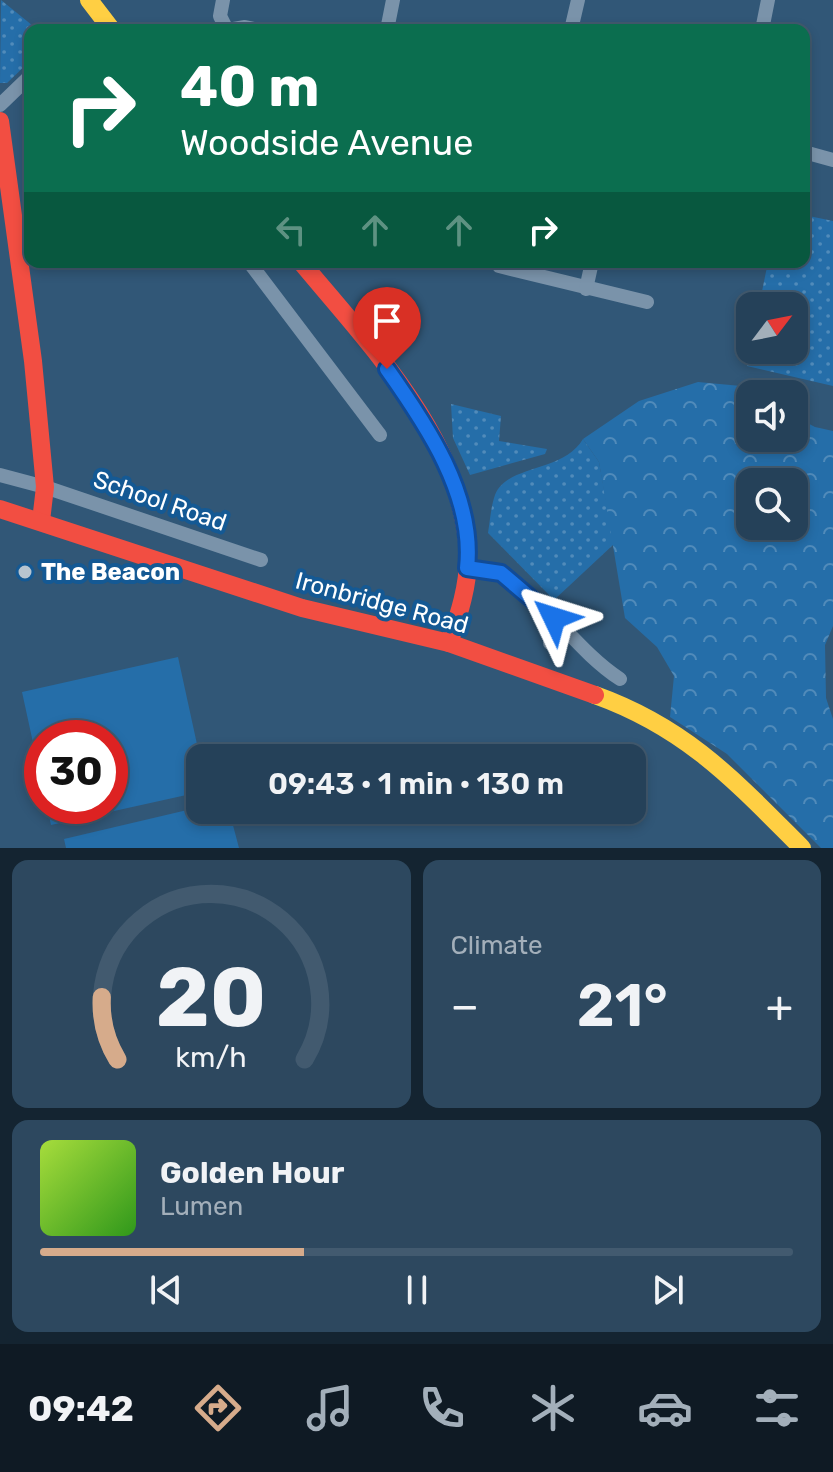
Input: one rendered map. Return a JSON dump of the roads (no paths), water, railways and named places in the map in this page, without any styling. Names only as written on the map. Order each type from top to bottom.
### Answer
[{"type":"main road","points":[[89,0],[107,24]]},
{"type":"main road","points":[[0,121],[33,361],[45,487],[41,521]]},
{"type":"main road","points":[[306,268],[420,416],[440,453],[459,502],[468,553],[467,568],[462,605],[449,643]]},
{"type":"main road","name":"Ironbridge Road","points":[[0,509],[302,608],[449,643],[606,699],[672,729],[732,778],[802,848]]},
{"type":"street","points":[[223,0],[220,16],[225,24]]},
{"type":"street","points":[[388,24],[393,0]]},
{"type":"street","points":[[572,24],[578,0]]},
{"type":"street","points":[[763,24],[768,0]]},
{"type":"street","points":[[0,105],[24,82]]},
{"type":"street","points":[[810,154],[833,160]]},
{"type":"street","points":[[254,268],[380,435]]},
{"type":"street","points":[[507,268],[647,302]]},
{"type":"street","points":[[586,289],[591,268]]},
{"type":"street","name":"School Road","points":[[0,475],[45,487],[261,560]]},
{"type":"street","points":[[467,568],[501,573],[564,629],[594,662],[620,679]]},
{"type":"street","points":[[550,643],[564,629]]},
{"type":"place","name":"The Beacon","points":[[25,572]]}]
